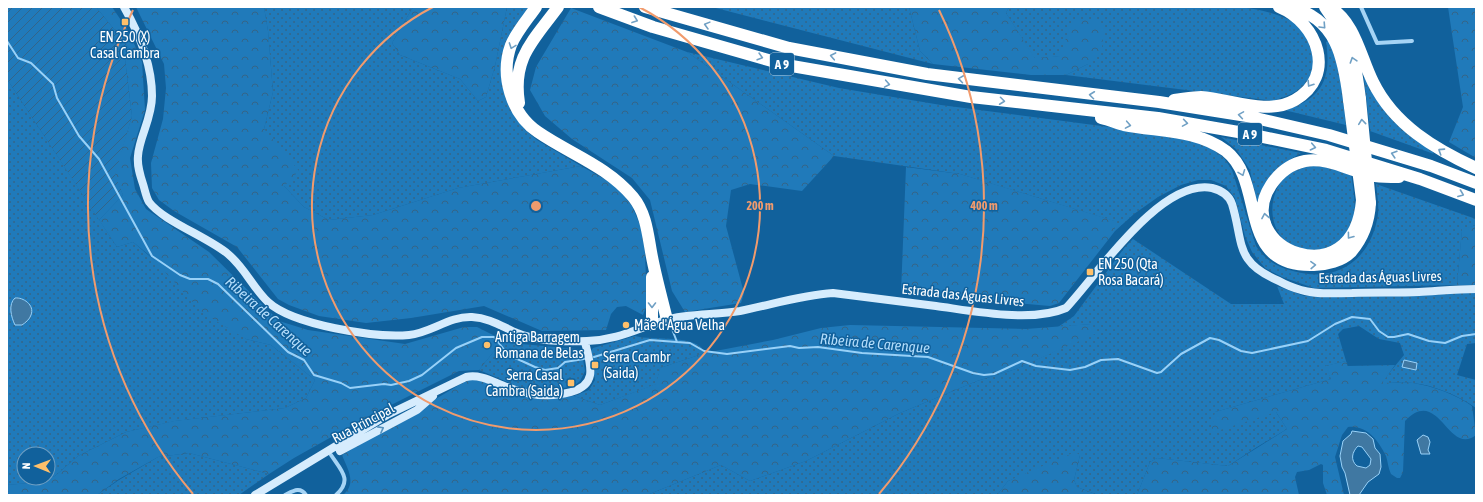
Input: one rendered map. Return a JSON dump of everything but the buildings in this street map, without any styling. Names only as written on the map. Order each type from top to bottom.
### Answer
[{"type":"highway","points":[[521,116],[517,78],[520,64],[535,35],[558,7]]},
{"type":"highway","name":"A 9","points":[[599,7],[653,27],[786,65],[924,90],[1077,110],[1158,118],[1244,133],[1326,150],[1420,179],[1476,200]]},
{"type":"highway","name":"A 9","points":[[645,7],[789,48],[927,74],[1159,102],[1247,116],[1329,135],[1431,166],[1476,183]]},
{"type":"highway","points":[[1159,102],[1200,97],[1259,106],[1281,106],[1305,93],[1313,81],[1317,70],[1318,49],[1312,34],[1304,23],[1289,11],[1280,7]]},
{"type":"highway","points":[[1290,7],[1302,10],[1320,22],[1332,35],[1341,51],[1355,100]]},
{"type":"highway","points":[[1077,110],[1124,125],[1193,135],[1208,140],[1227,152],[1240,167],[1248,191],[1257,230],[1265,244],[1277,256],[1289,262],[1306,266],[1322,265],[1337,261],[1349,254],[1362,238],[1369,219],[1355,100],[1356,68],[1342,30],[1325,7]]},
{"type":"highway","points":[[1330,7],[1339,13],[1351,28],[1373,82],[1385,103],[1399,120],[1446,154],[1476,168]]},
{"type":"highway","points":[[534,10],[519,28],[511,46],[507,61],[507,79],[510,94],[521,116],[538,132],[611,176],[634,198],[646,224],[652,258],[667,320]]},
{"type":"highway","points":[[1366,201],[1353,233],[1343,245],[1326,255],[1305,256],[1284,248],[1268,232],[1263,212],[1265,194],[1277,176],[1288,167],[1305,161],[1326,161],[1375,176],[1420,179]]},
{"type":"highway","points":[[652,258],[652,325]]},
{"type":"main road","name":"Estrada das Águas Livres","points":[[124,7],[139,34],[150,71],[152,97],[151,114],[138,155],[139,170],[148,200],[158,211],[229,255],[244,270],[267,301],[286,314],[322,326],[381,334],[412,335],[433,329],[456,319],[470,317],[486,318],[518,334],[542,339],[585,342],[624,336],[667,320],[739,311],[818,294],[833,293],[988,313],[1035,315],[1054,313],[1066,308],[1134,227],[1156,209],[1184,192],[1203,186],[1224,193],[1232,203],[1237,233],[1245,256],[1252,266],[1277,281],[1302,291],[1319,293],[1411,292],[1476,289]]},
{"type":"main road","name":"Rua Principal","points":[[255,495],[413,401],[439,392],[466,377],[473,376],[528,393],[551,396],[577,390],[587,384],[591,372],[585,342]]},
{"type":"main road","name":"Rua Principal","points":[[296,472],[417,410],[439,392]]},
{"type":"street","points":[[1361,7],[1377,43],[1412,41]]},
{"type":"street","points":[[331,455],[343,473],[346,482],[343,489],[336,495]]},
{"type":"street","points":[[285,495],[297,489],[303,491],[306,495]]},
{"type":"green space","points":[[1225,6],[1258,10],[1275,14],[1290,20],[1301,29],[1306,35],[1312,49],[1312,71],[1309,78],[1297,91],[1273,101],[1066,75],[1088,64],[1060,56],[1035,59],[1006,13],[1009,7]]},
{"type":"green space","points":[[7,7],[96,7],[130,49],[125,59],[132,116],[115,175],[123,195],[99,220],[7,79]]},
{"type":"green space","points":[[96,7],[112,7],[129,32],[142,62],[145,110],[130,158],[135,189],[146,209],[209,252],[279,321],[308,330],[405,344],[464,327],[477,327],[503,340],[479,370],[459,371],[365,418],[294,458],[269,474],[189,453],[158,457],[119,479],[97,495],[7,495],[7,485],[56,486],[56,475],[78,456],[126,432],[174,421],[285,408],[306,398],[315,380],[271,345],[246,339],[203,313],[149,255],[133,242],[117,247],[99,220],[123,195],[114,175],[132,116],[125,59],[130,49]]},
{"type":"green space","points":[[136,7],[264,7],[268,31],[273,92],[264,129],[299,171],[284,186],[304,207],[329,220],[373,215],[458,188],[581,166],[615,185],[632,206],[642,230],[645,254],[647,305],[643,315],[626,306],[617,307],[611,314],[606,330],[542,331],[484,306],[411,318],[366,323],[319,316],[289,305],[278,299],[237,247],[174,211],[159,200],[152,188],[151,163],[163,119],[166,88],[164,64]]},
{"type":"green space","points":[[264,7],[413,7],[392,43],[400,55],[460,79],[478,101],[486,97],[495,66],[507,7],[528,7],[513,30],[504,59],[516,117],[525,130],[537,140],[581,166],[458,188],[373,215],[329,220],[304,207],[284,186],[264,129],[273,92],[268,31]]},
{"type":"green space","points":[[413,7],[507,7],[495,66],[486,97],[478,101],[460,79],[400,55],[392,43]]},
{"type":"green space","points":[[712,7],[909,7],[920,51],[933,64]]},
{"type":"green space","points":[[909,7],[1009,7],[1006,13],[1035,58],[1060,56],[1072,20],[1098,19],[1104,30],[1102,47],[1088,64],[1066,75],[1031,75],[933,64],[920,51]]},
{"type":"green space","points":[[1448,7],[1476,7],[1476,158],[1449,142],[1463,107]]},
{"type":"green space","points":[[571,8],[687,52],[834,156],[802,191],[750,184],[731,190],[726,226],[744,293],[741,303],[685,312],[672,291],[650,200],[632,178],[572,139],[545,116],[530,90],[536,67]]},
{"type":"green space","points":[[1330,40],[1338,61],[1346,125],[1284,110],[1297,106],[1307,100],[1315,94],[1321,86],[1327,67],[1326,42]]},
{"type":"green space","points":[[687,52],[839,88],[941,105],[1109,127],[1204,143],[1224,158],[1232,170],[1256,246],[1263,255],[1272,262],[1293,271],[1308,274],[1322,274],[1347,266],[1357,258],[1366,248],[1377,220],[1378,206],[1376,184],[1476,219],[1476,225],[1462,230],[1457,285],[1314,288],[1282,277],[1265,268],[1252,252],[1245,236],[1235,198],[1226,186],[1211,180],[1198,180],[1181,185],[1158,197],[1134,214],[1115,231],[1114,221],[960,174],[834,156]]},
{"type":"green space","points":[[1367,77],[1434,154],[1370,131],[1364,78]]},
{"type":"green space","points":[[7,79],[117,247],[133,242],[246,339],[271,345],[315,380],[306,398],[285,408],[175,421],[126,432],[78,456],[56,475],[56,446],[16,446],[16,484],[7,485]]},
{"type":"green space","points":[[1221,137],[1301,153],[1280,167],[1270,177],[1259,200],[1256,200],[1250,170],[1236,149]]},
{"type":"green space","points":[[1315,165],[1351,174],[1355,211],[1350,228],[1343,237],[1333,244],[1323,249],[1300,249],[1289,244],[1280,235],[1273,220],[1273,203],[1278,186],[1289,174],[1305,167]]},
{"type":"green space","points":[[906,167],[960,174],[1115,221],[1115,231],[1059,303],[1050,306],[901,293]]},
{"type":"green space","points":[[1476,225],[1476,285],[1457,285],[1462,229]]},
{"type":"green space","points":[[1133,239],[1231,304],[1284,304],[1277,286],[1304,296],[1476,291],[1476,343],[1467,344],[1457,375],[1476,380],[1476,408],[1454,395],[1429,386],[1409,383],[1381,383],[1404,355],[1400,343],[1379,339],[1359,326],[1343,329],[1338,334],[1346,361],[1326,366],[1331,379],[1215,412],[1276,412],[1287,429],[1228,466],[1157,458],[1150,462],[1137,495],[1098,495],[1077,487],[1074,480],[1080,455],[1008,481],[997,495],[647,495],[721,465],[750,481],[806,461],[900,413],[977,381],[1016,369],[1064,347],[1091,324],[1058,327],[1074,316],[1125,247]]},
{"type":"green space","points":[[1091,324],[1097,333],[1016,369],[977,381],[900,413],[806,461],[750,481],[721,465],[647,495],[343,495],[350,486],[350,476],[342,455],[464,382],[474,378],[534,399],[574,396],[600,405],[656,384],[660,368],[705,353],[773,340],[821,328],[850,325],[1026,329]]},
{"type":"green space","points":[[635,336],[674,339],[694,343],[701,347],[705,353],[660,368],[657,384],[600,405],[574,396],[589,390],[595,380],[590,352],[593,348]]},
{"type":"green space","points":[[503,340],[510,343],[577,349],[582,353],[585,371],[580,381],[574,386],[547,391],[522,388],[479,370]]},
{"type":"green space","points":[[1346,361],[1348,366],[1395,365],[1382,383],[1421,384],[1459,398],[1472,406],[1476,435],[1466,439],[1458,437],[1435,415],[1426,411],[1417,412],[1405,421],[1403,472],[1400,478],[1397,478],[1391,474],[1386,456],[1375,439],[1361,428],[1348,427],[1342,435],[1335,457],[1344,495],[1327,495],[1323,483],[1323,465],[1321,464],[1309,470],[1297,472],[1295,477],[1299,495],[1137,495],[1150,462],[1157,458],[1228,466],[1287,429],[1276,412],[1211,433],[1215,412],[1331,379],[1325,366]]},
{"type":"green space","points":[[1075,452],[1080,455],[1074,480],[1077,487],[1098,495],[997,495],[1008,481]]},
{"type":"green space","points":[[189,453],[269,474],[239,495],[97,495],[158,457]]},
{"type":"shaded area","points":[[15,298],[28,302],[32,311],[27,321],[22,325],[15,325],[12,318],[11,304]]},
{"type":"shaded area","points":[[1404,360],[1417,363],[1416,370],[1402,367]]},
{"type":"shaded area","points":[[1352,431],[1366,433],[1373,439],[1375,448],[1380,454],[1381,467],[1379,474],[1368,482],[1359,495],[1350,495],[1340,456],[1343,441],[1351,434]],"holes":[[[1358,446],[1362,447],[1371,459],[1370,465],[1366,468],[1357,466],[1353,461],[1353,453],[1356,448]]]},
{"type":"shaded area","points":[[1423,435],[1428,437],[1430,442],[1428,450],[1430,454],[1421,454],[1417,440]]},
{"type":"waterway","name":"Ribeira de Carenque","points":[[7,41],[18,58],[31,63],[53,84],[57,98],[79,136],[99,159],[152,256],[180,275],[190,279],[208,279],[218,284],[288,352],[304,360],[314,375],[341,383],[350,388],[384,384],[391,385],[409,381],[422,375],[456,348],[482,337],[494,337],[506,352],[513,357],[545,370],[558,368],[565,362],[584,359]]},
{"type":"waterway","name":"Ribeira de Carenque","points":[[594,357],[650,340],[690,343],[704,351],[727,354],[790,346],[799,348],[818,347],[862,353],[928,357],[973,373],[984,375],[994,374],[1022,361],[1036,366],[1070,370],[1085,367],[1101,360],[1118,359],[1157,373],[1161,372],[1181,354],[1210,338],[1219,340],[1241,351],[1252,353],[1308,341],[1335,324],[1352,317],[1370,319],[1379,331],[1388,337],[1408,334],[1429,341],[1445,343],[1462,336],[1476,334]]},
{"type":"waterway","points":[[672,329],[677,342]]},
{"type":"place","name":"EN 250 (X) Casal Cambra","points":[[125,22]]},
{"type":"place","name":"EN 250 (Qta Rosa Bacará)","points":[[1090,272]]},
{"type":"place","name":"Mãe d'Água Velha","points":[[626,325]]},
{"type":"place","name":"Antiga Barragem Romana de Belas","points":[[487,345]]},
{"type":"place","name":"Serra Ccambr (Saida)","points":[[595,365]]},
{"type":"place","name":"Serra Casal Cambra (Saida)","points":[[571,383]]}]
